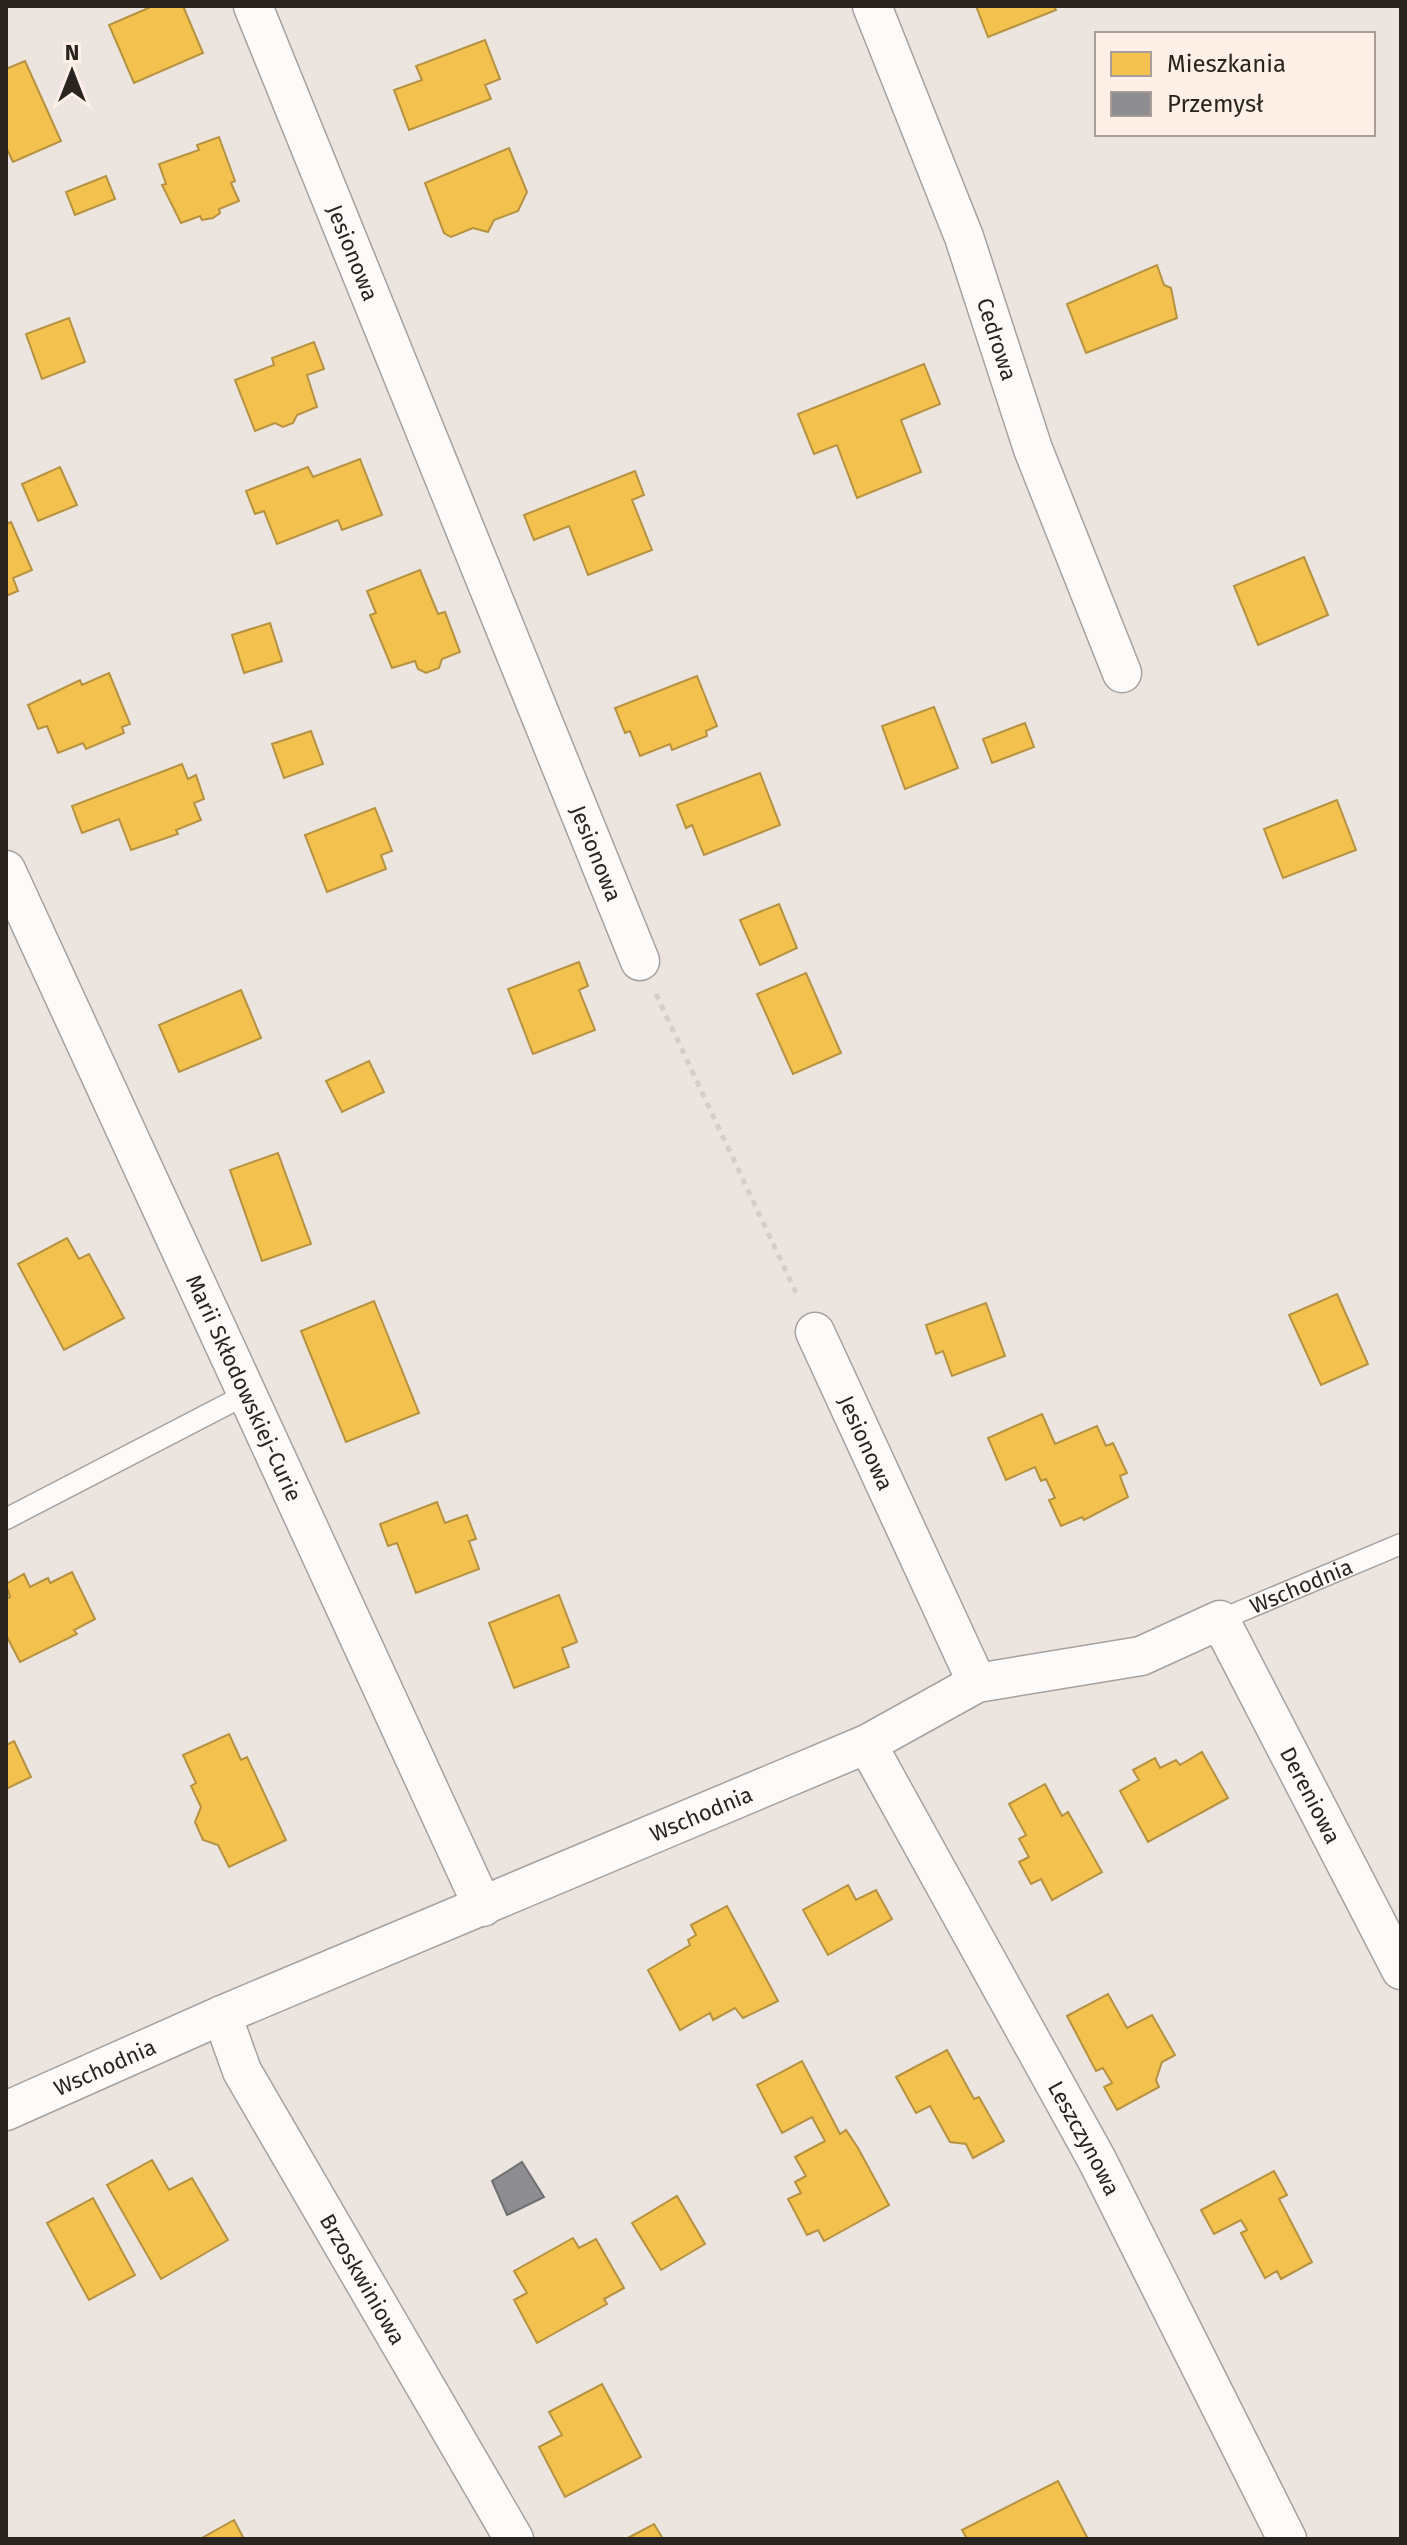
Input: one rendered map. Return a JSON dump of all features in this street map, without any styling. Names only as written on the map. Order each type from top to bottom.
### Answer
[{"type":"street","name":"Jesionowa","points":[[253,6],[640,961]]},
{"type":"street","name":"Cedrowa","points":[[872,6],[964,237],[1033,449],[1122,673]]},
{"type":"street","name":"Marii Skłodowskiej-Curie","points":[[6,870],[483,1907]]},
{"type":"street","name":"Jesionowa","points":[[815,1332],[977,1683]]},
{"type":"street","name":"Wschodnia","points":[[6,2111],[222,2015],[867,1744],[977,1683],[1141,1656],[1220,1620]]},
{"type":"street","name":"Dereniowa","points":[[1220,1620],[1401,1970]]},
{"type":"street","name":"Leszczynowa","points":[[867,1744],[1097,2160],[1287,2539]]},
{"type":"street","name":"Brzoskwiniowa","points":[[222,2015],[242,2071],[514,2539]]},
{"type":"lane","points":[[6,1519],[247,1394]]},
{"type":"lane","name":"Wschodnia","points":[[1220,1620],[1401,1544]]},
{"type":"path","points":[[640,961],[815,1332]]},
{"type":"building: Mieszkania","points":[[153,6],[183,6],[203,53],[134,83],[109,25]]},
{"type":"building: Mieszkania","points":[[976,6],[1054,6],[1056,10],[988,37]]},
{"type":"building: Mieszkania","points":[[485,40],[500,79],[485,85],[491,99],[409,130],[394,90],[422,80],[416,66]]},
{"type":"building: Mieszkania","points":[[25,61],[61,141],[13,162],[6,147],[6,69]]},
{"type":"building: Mieszkania","points":[[219,137],[239,201],[219,209],[220,213],[213,218],[202,220],[200,216],[181,223],[162,185],[166,184],[159,164],[199,150],[197,145]]},
{"type":"building: Mieszkania","points":[[509,148],[527,192],[518,211],[494,220],[488,232],[473,228],[451,237],[444,233],[425,183]]},
{"type":"building: Mieszkania","points":[[106,176],[115,199],[75,215],[66,192]]},
{"type":"building: Mieszkania","points":[[1157,265],[1164,285],[1171,288],[1177,318],[1086,353],[1067,304]]},
{"type":"building: Mieszkania","points":[[69,318],[85,362],[42,379],[26,334]]},
{"type":"building: Mieszkania","points":[[314,342],[324,369],[307,375],[317,407],[297,415],[293,423],[283,427],[275,423],[255,431],[235,380],[274,365],[272,358]]},
{"type":"building: Mieszkania","points":[[924,364],[940,404],[901,420],[921,472],[857,498],[837,445],[814,454],[798,414]]},
{"type":"building: Mieszkania","points":[[360,459],[382,515],[342,530],[338,520],[277,544],[264,511],[255,514],[246,491],[308,467],[313,477]]},
{"type":"building: Mieszkania","points":[[60,467],[77,505],[38,521],[22,484]]},
{"type":"building: Mieszkania","points":[[635,471],[644,495],[632,500],[652,550],[588,575],[569,526],[534,540],[524,515]]},
{"type":"building: Mieszkania","points":[[11,522],[32,570],[13,578],[18,591],[6,596],[6,524]]},
{"type":"building: Mieszkania","points":[[1304,557],[1328,615],[1258,645],[1234,586]]},
{"type":"building: Mieszkania","points":[[420,570],[438,614],[445,612],[460,652],[442,659],[439,668],[426,673],[418,669],[415,661],[392,668],[370,615],[376,613],[367,591]]},
{"type":"building: Mieszkania","points":[[270,623],[282,661],[244,673],[232,635]]},
{"type":"building: Mieszkania","points":[[109,673],[130,724],[122,727],[124,733],[86,749],[83,743],[58,753],[47,726],[38,729],[28,705],[80,680],[82,685]]},
{"type":"building: Mieszkania","points":[[697,676],[717,726],[706,731],[707,736],[672,750],[670,744],[640,756],[630,731],[625,733],[615,708]]},
{"type":"building: Mieszkania","points":[[934,707],[958,768],[905,789],[882,726]]},
{"type":"building: Mieszkania","points":[[1025,723],[1034,747],[992,763],[983,739]]},
{"type":"building: Mieszkania","points":[[311,731],[323,764],[284,778],[272,744]]},
{"type":"building: Mieszkania","points":[[182,764],[188,779],[196,775],[204,799],[194,803],[201,820],[176,830],[178,834],[131,850],[119,819],[82,833],[72,806]]},
{"type":"building: Mieszkania","points":[[760,773],[780,825],[704,855],[692,825],[686,828],[677,805]]},
{"type":"building: Mieszkania","points":[[1337,800],[1356,850],[1283,878],[1264,829]]},
{"type":"building: Mieszkania","points":[[375,808],[392,851],[381,855],[386,869],[327,892],[305,835]]},
{"type":"building: Mieszkania","points":[[779,904],[797,948],[760,965],[740,920]]},
{"type":"building: Mieszkania","points":[[579,962],[588,986],[579,990],[595,1030],[533,1054],[508,989]]},
{"type":"building: Mieszkania","points":[[806,973],[841,1053],[793,1074],[757,994]]},
{"type":"building: Mieszkania","points":[[241,990],[261,1038],[179,1072],[159,1025]]},
{"type":"building: Mieszkania","points":[[369,1061],[384,1092],[342,1112],[326,1081]]},
{"type":"building: Mieszkania","points":[[278,1153],[311,1244],[262,1261],[230,1170]]},
{"type":"building: Mieszkania","points":[[67,1238],[79,1259],[89,1254],[124,1318],[64,1350],[18,1264]]},
{"type":"building: Mieszkania","points":[[1337,1294],[1368,1364],[1321,1385],[1289,1315]]},
{"type":"building: Mieszkania","points":[[374,1301],[419,1413],[346,1442],[301,1331]]},
{"type":"building: Mieszkania","points":[[986,1303],[1005,1356],[952,1376],[943,1351],[936,1354],[926,1325]]},
{"type":"building: Mieszkania","points":[[1042,1414],[1055,1444],[1097,1426],[1106,1446],[1113,1443],[1127,1473],[1120,1476],[1128,1497],[1084,1520],[1082,1517],[1061,1526],[1049,1500],[1055,1498],[1046,1479],[1041,1481],[1035,1467],[1006,1480],[988,1438]]},
{"type":"building: Mieszkania","points":[[437,1502],[445,1523],[467,1515],[476,1539],[469,1541],[479,1569],[416,1593],[397,1543],[388,1546],[380,1524]]},
{"type":"building: Mieszkania","points":[[72,1572],[95,1619],[74,1630],[77,1634],[20,1662],[6,1635],[6,1599],[10,1597],[6,1584],[24,1574],[30,1587],[48,1578],[50,1583]]},
{"type":"building: Mieszkania","points":[[559,1595],[577,1642],[562,1648],[569,1667],[514,1688],[489,1623]]},
{"type":"building: Mieszkania","points":[[229,1734],[241,1760],[247,1757],[286,1840],[229,1867],[218,1845],[203,1840],[195,1822],[201,1807],[191,1786],[196,1783],[183,1755]]},
{"type":"building: Mieszkania","points":[[14,1741],[31,1777],[6,1789],[6,1745]]},
{"type":"building: Mieszkania","points":[[1202,1752],[1228,1798],[1148,1842],[1120,1791],[1139,1780],[1133,1770],[1155,1758],[1160,1768],[1176,1760],[1180,1765]]},
{"type":"building: Mieszkania","points":[[1045,1784],[1062,1816],[1068,1812],[1102,1872],[1052,1900],[1041,1879],[1031,1884],[1019,1862],[1029,1857],[1019,1839],[1026,1835],[1009,1804]]},
{"type":"building: Mieszkania","points":[[848,1885],[856,1900],[876,1890],[892,1919],[828,1955],[803,1910]]},
{"type":"building: Mieszkania","points":[[727,1906],[778,2001],[743,2018],[735,2008],[713,2020],[710,2013],[680,2030],[648,1970],[690,1945],[688,1940],[696,1935],[691,1925]]},
{"type":"building: Mieszkania","points":[[1108,1994],[1127,2028],[1152,2015],[1175,2055],[1162,2062],[1156,2080],[1159,2087],[1117,2110],[1104,2087],[1112,2083],[1103,2068],[1096,2071],[1067,2016]]},
{"type":"building: Mieszkania","points":[[947,2050],[974,2099],[979,2097],[1004,2141],[973,2158],[966,2144],[950,2142],[930,2106],[916,2113],[896,2077]]},
{"type":"building: Mieszkania","points":[[802,2061],[840,2134],[846,2130],[889,2205],[824,2241],[818,2230],[807,2235],[788,2199],[801,2193],[795,2182],[806,2176],[795,2157],[825,2141],[812,2117],[782,2133],[757,2085]]},
{"type":"building: Mieszkania","points":[[152,2160],[169,2190],[192,2178],[228,2240],[161,2279],[107,2185]]},
{"type":"building: Mieszkania","points":[[1274,2171],[1287,2195],[1279,2199],[1312,2262],[1281,2279],[1277,2271],[1265,2278],[1241,2233],[1247,2230],[1241,2220],[1214,2234],[1201,2210]]},
{"type":"building: Mieszkania","points":[[677,2196],[705,2244],[661,2270],[632,2223]]},
{"type":"building: Mieszkania","points":[[93,2198],[135,2275],[89,2300],[47,2223]]},
{"type":"building: Mieszkania","points":[[573,2238],[579,2248],[596,2239],[624,2288],[604,2299],[607,2304],[537,2343],[514,2300],[527,2293],[514,2271]]},
{"type":"building: Mieszkania","points":[[602,2384],[641,2457],[565,2497],[539,2447],[562,2435],[549,2412]]},
{"type":"building: Mieszkania","points":[[1058,2481],[1088,2539],[967,2539],[962,2530]]},
{"type":"building: Mieszkania","points":[[234,2520],[244,2539],[200,2539]]},
{"type":"building: Mieszkania","points":[[654,2524],[663,2539],[626,2539]]},
{"type":"building: Przemysł","points":[[522,2162],[544,2197],[507,2215],[492,2181]]}]
